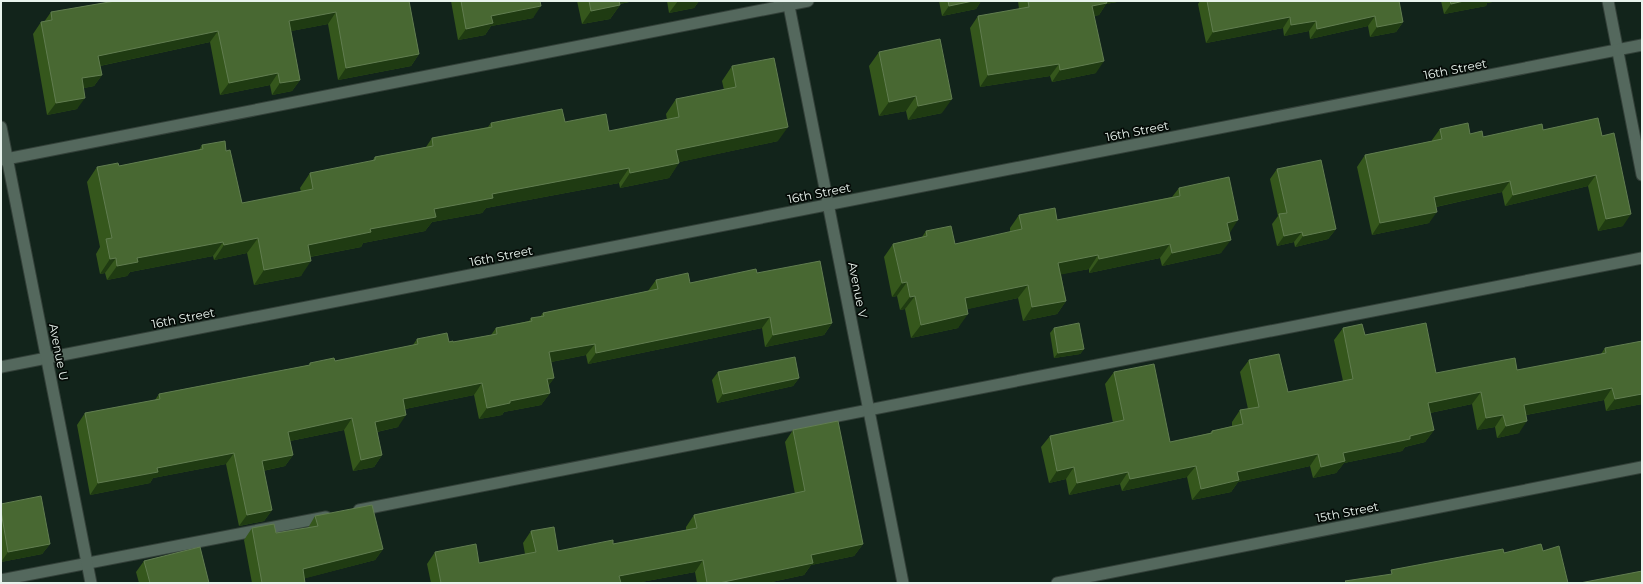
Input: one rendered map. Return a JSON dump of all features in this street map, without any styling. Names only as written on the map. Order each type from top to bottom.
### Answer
[{"type":"street","points":[[4,159],[788,3],[808,1]]},
{"type":"street","points":[[1608,1],[1642,175]]},
{"type":"street","name":"Avenue V","points":[[788,3],[903,583]]},
{"type":"street","name":"16th Street","points":[[1,368],[1642,45]]},
{"type":"street","name":"Avenue U","points":[[1,126],[4,159],[91,583]]},
{"type":"street","points":[[350,512],[1642,258]]},
{"type":"street","name":"15th Street","points":[[1057,583],[1642,467]]},
{"type":"street","points":[[1,580],[334,515]]},
{"type":"building","points":[[115,1],[409,1],[419,54],[346,68],[336,12],[289,21],[300,80],[280,83],[278,73],[229,83],[218,31],[98,56],[102,75],[82,78],[85,98],[56,103],[41,22],[52,20],[51,12]]},
{"type":"building","points":[[461,1],[540,1],[541,6],[491,16],[493,23],[466,29]]},
{"type":"building","points":[[589,1],[619,1],[620,5],[591,11]]},
{"type":"building","points":[[948,1],[973,1],[949,6]]},
{"type":"building","points":[[1028,1],[1106,1],[1107,3],[1092,6],[1104,61],[1060,70],[1059,64],[988,75],[978,16],[1029,7]]},
{"type":"building","points":[[1207,1],[1399,1],[1403,22],[1377,27],[1375,16],[1317,29],[1316,21],[1291,25],[1290,17],[1213,32]]},
{"type":"building","points":[[1450,1],[1464,1],[1451,4]]},
{"type":"building","points":[[940,39],[952,99],[918,106],[916,96],[889,102],[879,52]]},
{"type":"building","points":[[774,58],[788,127],[676,150],[679,163],[630,173],[629,168],[492,194],[493,198],[434,209],[436,217],[370,229],[371,232],[308,245],[311,261],[264,270],[258,238],[224,245],[223,242],[137,258],[138,262],[117,266],[116,258],[110,259],[106,239],[112,238],[97,167],[118,163],[119,166],[203,149],[202,145],[225,141],[226,151],[230,150],[242,203],[313,189],[310,173],[375,160],[375,157],[433,146],[432,138],[492,127],[491,123],[562,109],[565,122],[606,114],[609,131],[679,117],[676,99],[736,87],[732,66]]},
{"type":"building","points":[[1598,118],[1602,136],[1614,133],[1631,214],[1606,219],[1596,175],[1513,195],[1510,181],[1434,197],[1437,212],[1380,223],[1365,155],[1442,139],[1440,129],[1468,123],[1470,134],[1482,131],[1483,137],[1542,124],[1543,130]]},
{"type":"building","points":[[1321,160],[1336,229],[1303,236],[1302,232],[1284,236],[1279,214],[1287,213],[1277,169]]},
{"type":"building","points":[[1229,177],[1238,220],[1227,223],[1231,240],[1172,253],[1170,244],[1099,259],[1098,255],[1058,263],[1066,301],[1032,307],[1028,285],[965,298],[968,314],[921,325],[915,296],[910,297],[907,282],[902,283],[893,244],[927,236],[926,231],[951,226],[955,244],[1022,229],[1019,215],[1055,208],[1057,220],[1180,196],[1179,188]]},
{"type":"building","points":[[820,261],[832,323],[773,335],[770,317],[596,353],[595,344],[549,352],[554,378],[547,379],[550,393],[510,401],[510,403],[487,408],[482,383],[403,399],[406,415],[375,422],[382,455],[361,460],[352,418],[288,432],[293,455],[262,461],[272,510],[247,515],[234,453],[157,468],[158,472],[98,483],[85,413],[160,399],[159,394],[310,365],[310,363],[334,358],[335,361],[418,344],[417,339],[447,333],[449,342],[497,334],[496,328],[532,321],[531,318],[544,316],[543,313],[658,289],[656,280],[688,273],[690,283],[756,269],[757,273]]},
{"type":"building","points":[[1079,323],[1084,349],[1058,353],[1054,328]]},
{"type":"building","points":[[1426,323],[1436,373],[1515,358],[1517,370],[1606,353],[1605,348],[1642,341],[1642,394],[1615,399],[1612,388],[1524,405],[1527,421],[1506,426],[1503,415],[1486,418],[1481,392],[1428,403],[1434,430],[1410,436],[1410,439],[1343,453],[1345,461],[1321,467],[1318,454],[1237,472],[1239,480],[1201,489],[1196,466],[1130,479],[1128,472],[1077,483],[1074,467],[1057,471],[1050,436],[1124,420],[1114,372],[1154,364],[1170,442],[1212,433],[1212,431],[1243,424],[1240,410],[1259,407],[1249,360],[1279,354],[1288,392],[1353,379],[1343,328],[1362,324],[1365,335]]},
{"type":"building","points":[[795,357],[799,378],[723,394],[718,372]]},
{"type":"building","points":[[838,421],[863,544],[811,555],[813,563],[719,583],[707,583],[703,560],[619,576],[621,583],[441,583],[435,552],[476,544],[479,563],[536,552],[531,531],[554,527],[558,551],[613,540],[613,544],[697,528],[694,515],[805,491],[793,430]]},
{"type":"building","points":[[41,496],[50,544],[8,552],[1,504]]},
{"type":"building","points":[[372,505],[383,549],[303,569],[305,583],[262,583],[252,528],[274,524],[276,533],[318,526],[315,516]]},
{"type":"building","points":[[1541,544],[1543,551],[1559,546],[1568,583],[1343,583],[1346,582],[1345,581],[1392,574],[1391,570],[1503,549],[1504,553]]},
{"type":"building","points":[[200,547],[209,583],[150,583],[144,561]]},
{"type":"building","points":[[1642,571],[1642,583],[1580,583]]}]
